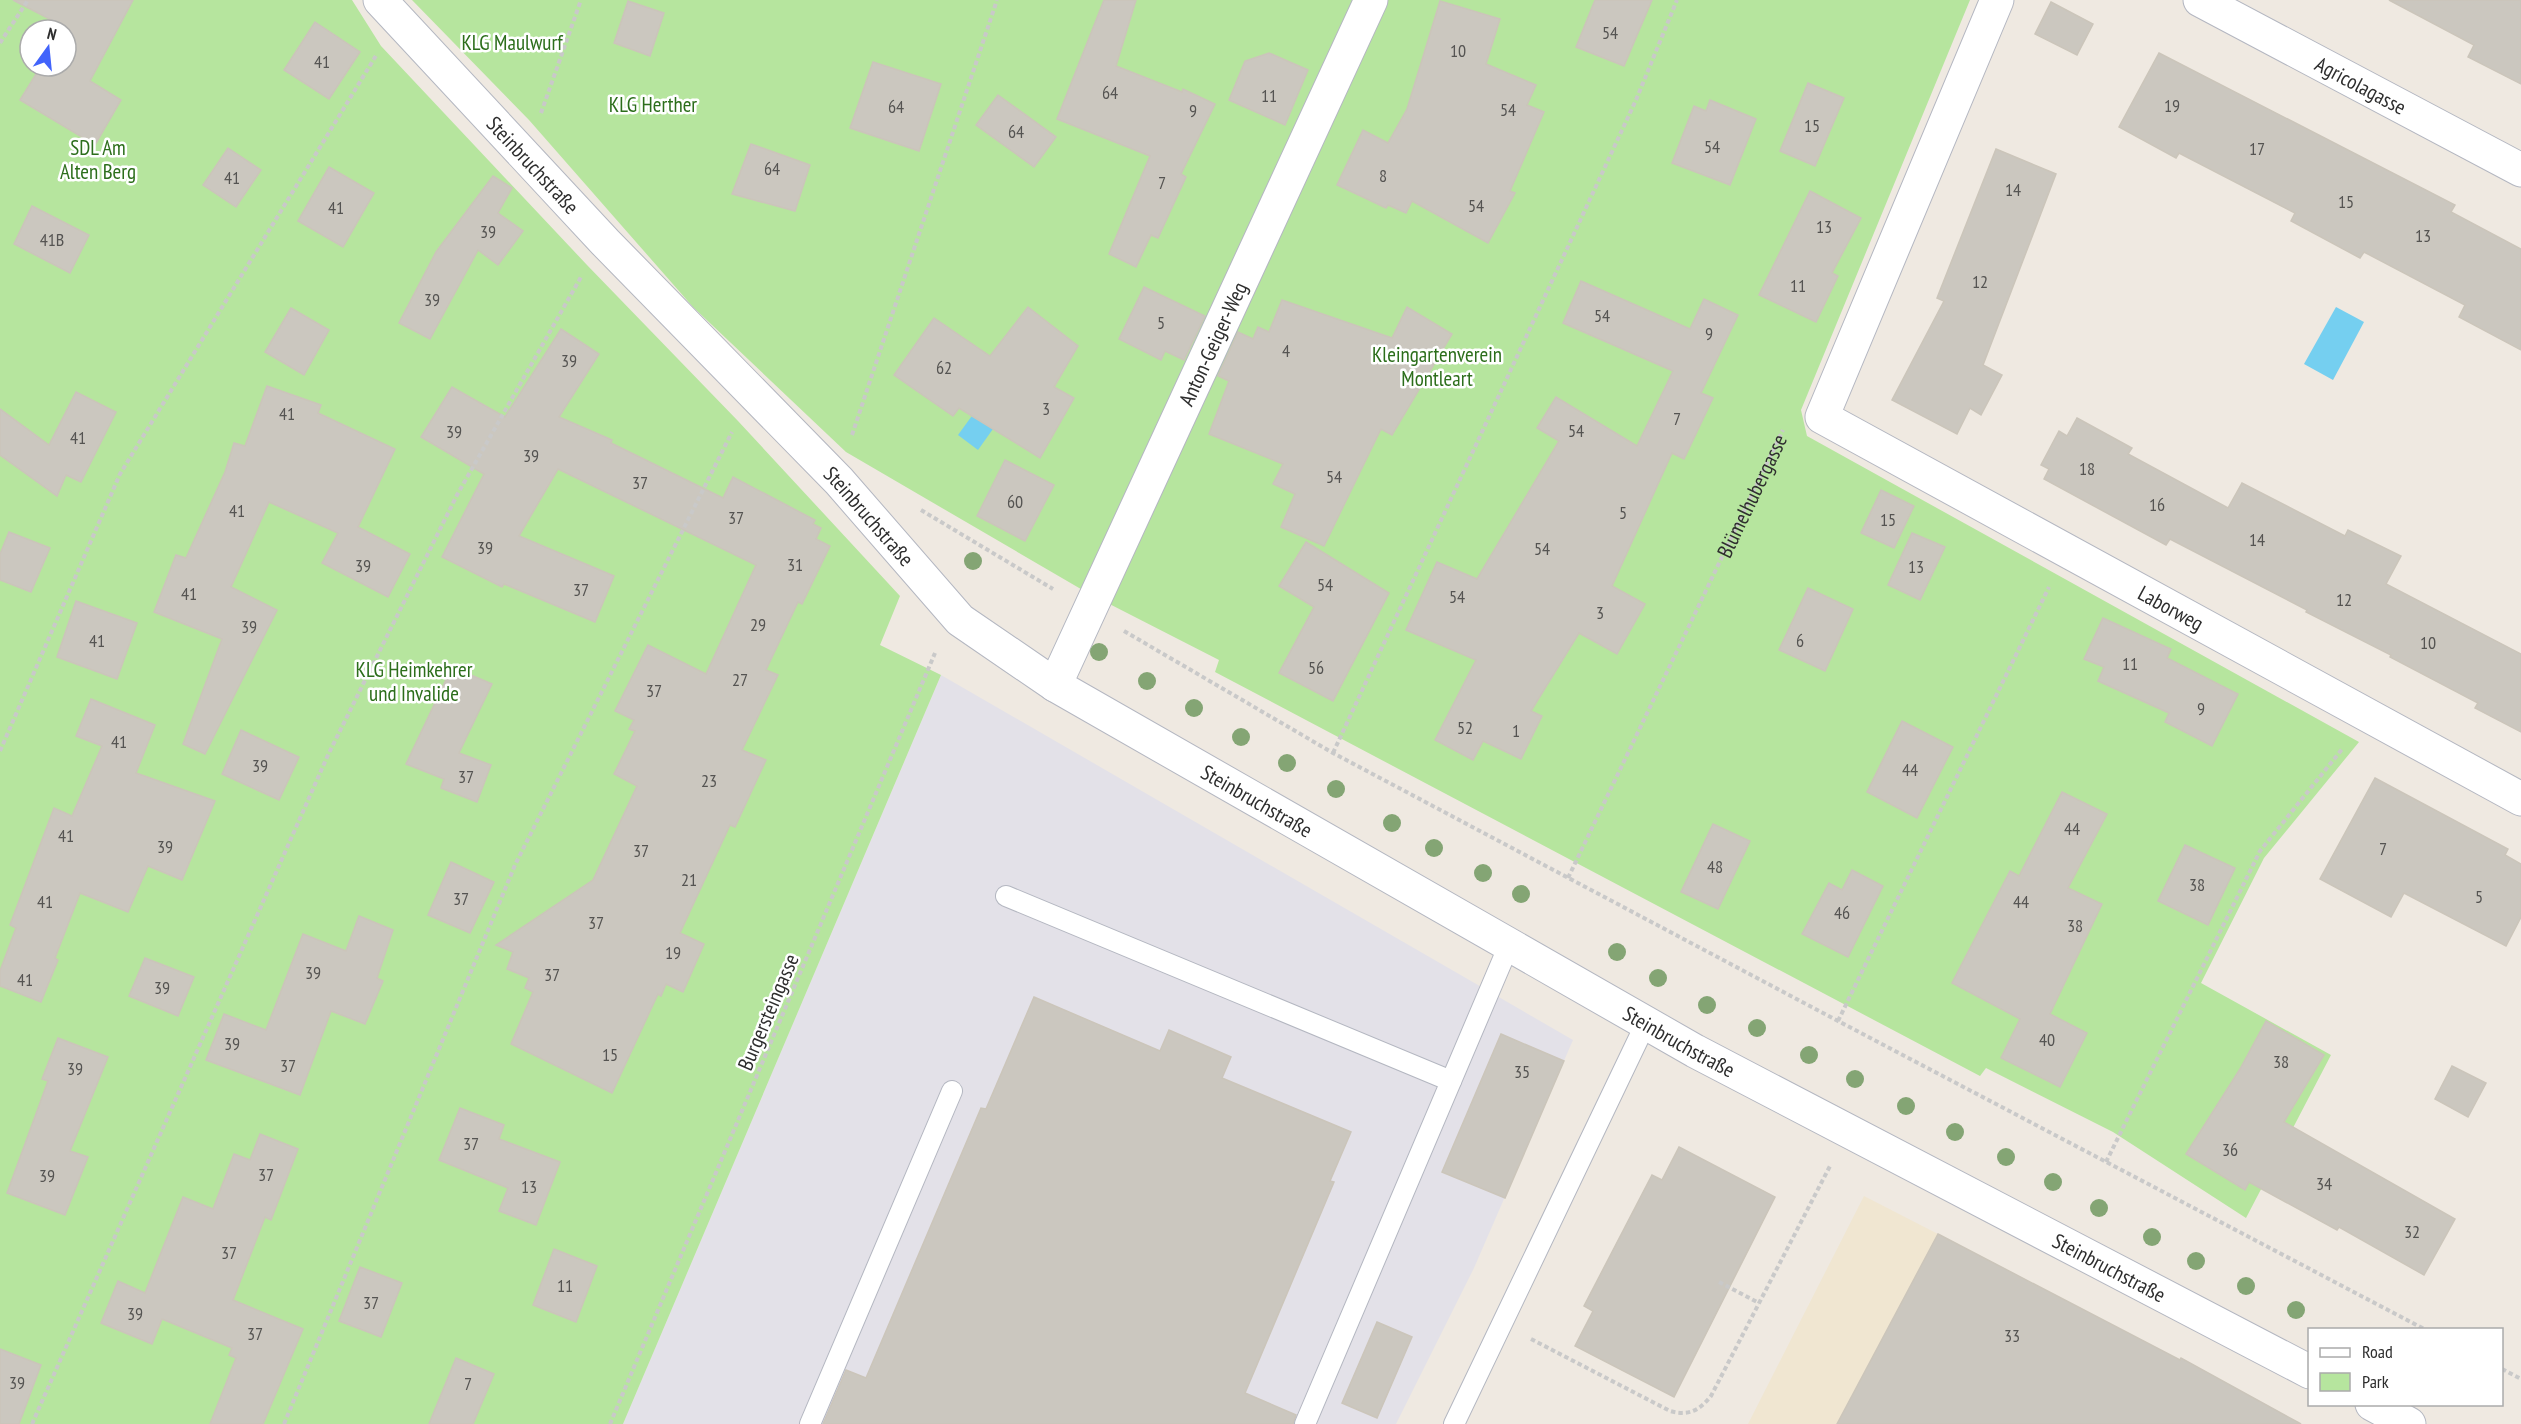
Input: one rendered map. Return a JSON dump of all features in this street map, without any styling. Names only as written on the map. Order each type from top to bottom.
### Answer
[{"type":"street","name":"Steinbruchstraße","points":[[380,0],[605,242],[839,481],[960,620],[1055,685],[1646,1023],[2308,1371]]},
{"type":"street","name":"Anton-Geiger-Weg","points":[[1055,685],[1371,0]]},
{"type":"street","points":[[1822,417],[1996,0]]},
{"type":"street","name":"Agricolagasse","points":[[2200,0],[2521,170]]},
{"type":"street","name":"Laborweg","points":[[1822,417],[2521,799]]},
{"type":"street","points":[[2376,1406],[2409,1424]]},
{"type":"lane","points":[[1006,896],[1451,1081]]},
{"type":"lane","points":[[1305,1424],[1509,945]]},
{"type":"lane","points":[[1454,1424],[1646,1023]]},
{"type":"lane","points":[[810,1424],[952,1091]]},
{"type":"path","points":[[0,43],[28,0]]},
{"type":"path","points":[[526,157],[580,0]]},
{"type":"path","points":[[839,481],[846,452],[997,0]]},
{"type":"path","points":[[1333,753],[1631,111],[1677,0]]},
{"type":"path","points":[[0,751],[120,474],[381,46],[402,24]]},
{"type":"path","points":[[32,1424],[328,754],[457,495],[587,265],[605,242]]},
{"type":"path","points":[[284,1424],[515,865],[753,391]]},
{"type":"path","name":"Blümelhubergasse","points":[[1568,878],[1787,422],[1822,417]]},
{"type":"path","points":[[918,508],[1333,753],[1838,1022],[2424,1328]]},
{"type":"path","points":[[1838,1022],[2067,551]]},
{"type":"path","name":"Burgersteingasse","points":[[610,1424],[953,612]]},
{"type":"path","points":[[2106,1162],[2260,851],[2369,715]]},
{"type":"path","points":[[1502,1324],[1670,1411],[1683,1414],[1702,1407],[1711,1396],[1848,1131]]},
{"type":"path","points":[[1719,1282],[1759,1303]]},
{"type":"path","points":[[2503,1370],[2521,1379]]},
{"type":"shaded area","points":[[941,675],[1573,1040],[1474,1268],[1396,1424],[623,1424]]},
{"type":"shaded area","points":[[1864,1196],[1938,1234],[2301,1424],[1748,1424]]},
{"type":"green space","name":"KLG Heimkehrer und Invalide","points":[[0,0],[352,0],[381,46],[587,265],[738,421],[900,596],[880,645],[941,675],[623,1424],[0,1424]]},
{"type":"green space","name":"Kleingartenverein Montleart","points":[[412,0],[1970,0],[1801,410],[1807,436],[2359,742],[2264,858],[2201,983],[2331,1055],[2246,1218],[2113,1132],[1986,1068],[1980,1076],[1215,672],[1219,660],[1086,592],[846,452],[693,307],[529,120]]},
{"type":"water","points":[[2336,307],[2364,322],[2333,380],[2304,364]]},
{"type":"water","points":[[990,391],[1010,405],[978,450],[958,435]]},
{"type":"building","points":[[13,0],[133,0],[90,81],[121,100],[95,145],[20,100],[34,78],[78,78],[78,18],[48,18]]},
{"type":"building","points":[[1104,0],[1136,0],[1116,66],[1182,92],[1183,89],[1215,104],[1181,174],[1186,177],[1158,238],[1151,235],[1136,267],[1109,254],[1150,156],[1057,119]]},
{"type":"building","points":[[1595,0],[1652,0],[1624,66],[1576,47]]},
{"type":"building","points":[[2389,0],[2521,0],[2521,84],[2468,57],[2474,45]]},
{"type":"building","points":[[628,1],[664,13],[650,56],[614,43]]},
{"type":"building","points":[[1440,1],[1500,19],[1486,64],[1536,85],[1527,105],[1544,112],[1510,191],[1515,193],[1488,243],[1412,201],[1406,213],[1388,205],[1386,208],[1337,185],[1363,130],[1388,143],[1407,109]]},
{"type":"building","points":[[2051,2],[2093,24],[2077,55],[2035,34]]},
{"type":"building","points":[[315,22],[360,52],[329,99],[284,70]]},
{"type":"building","points":[[1269,53],[1308,70],[1285,125],[1229,100],[1245,61]]},
{"type":"building","points":[[2159,53],[2455,205],[2451,212],[2521,249],[2521,350],[2459,317],[2465,305],[2364,252],[2360,258],[2291,221],[2295,213],[2179,153],[2176,158],[2119,127]]},
{"type":"building","points":[[873,62],[941,84],[919,151],[850,128]]},
{"type":"building","points":[[1808,83],[1844,98],[1815,166],[1780,151]]},
{"type":"building","points":[[998,95],[1056,137],[1034,167],[976,125]]},
{"type":"building","points":[[1710,100],[1756,119],[1730,185],[1672,163],[1694,106],[1706,111]]},
{"type":"building","points":[[751,144],[810,165],[795,211],[732,194]]},
{"type":"building","points":[[228,148],[261,170],[236,207],[203,185]]},
{"type":"building","points":[[1996,149],[2056,174],[1983,365],[2002,375],[1981,415],[1970,408],[1957,434],[1892,400],[1944,301],[1937,298]]},
{"type":"building","points":[[329,167],[374,193],[343,247],[298,221]]},
{"type":"building","points":[[493,176],[512,188],[498,213],[523,231],[498,265],[478,250],[430,339],[399,323],[436,252]]},
{"type":"building","points":[[1810,191],[1861,218],[1832,273],[1838,276],[1816,322],[1759,295]]},
{"type":"building","points":[[32,206],[89,235],[70,273],[14,244]]},
{"type":"building","points":[[1581,281],[1690,329],[1704,299],[1738,315],[1701,393],[1713,398],[1684,459],[1672,453],[1612,586],[1645,604],[1617,654],[1579,633],[1531,711],[1542,716],[1521,759],[1483,741],[1473,760],[1435,740],[1476,660],[1406,630],[1437,562],[1477,579],[1559,441],[1537,428],[1556,397],[1637,446],[1673,371],[1563,323]]},
{"type":"building","points":[[1144,287],[1205,316],[1184,360],[1165,351],[1161,360],[1119,339]]},
{"type":"building","points":[[1282,300],[1392,338],[1407,307],[1452,334],[1392,435],[1381,429],[1324,546],[1281,527],[1295,494],[1273,484],[1283,464],[1209,434],[1229,381],[1218,376],[1238,332],[1253,339],[1258,327],[1269,332]]},
{"type":"building","points":[[1028,307],[1078,346],[1054,387],[1074,398],[1040,458],[959,408],[953,416],[894,375],[934,318],[990,356]]},
{"type":"building","points":[[291,308],[329,330],[304,375],[265,352]]},
{"type":"building","points":[[561,329],[599,354],[559,417],[612,440],[611,443],[723,498],[733,477],[815,520],[813,524],[821,528],[816,539],[830,546],[802,604],[798,602],[766,670],[778,675],[742,750],[766,760],[735,827],[730,825],[680,933],[704,944],[683,992],[666,984],[661,996],[658,994],[612,1093],[511,1044],[533,992],[525,988],[529,978],[507,969],[513,952],[496,945],[593,880],[637,786],[614,774],[635,731],[629,729],[634,720],[615,711],[648,645],[706,674],[756,565],[558,469],[519,536],[614,576],[595,622],[504,584],[502,587],[442,557],[484,474],[421,437],[452,387],[505,417]]},
{"type":"building","points":[[267,386],[321,405],[318,413],[395,449],[358,527],[410,554],[388,597],[322,563],[338,533],[269,502],[231,587],[277,610],[205,754],[183,744],[222,639],[154,612],[176,555],[186,558],[225,472],[234,443],[245,446]]},
{"type":"building","points":[[76,392],[116,412],[81,482],[66,475],[57,496],[0,455],[0,409],[49,445]]},
{"type":"building","points":[[2077,418],[2132,448],[2128,454],[2228,508],[2242,483],[2345,536],[2348,530],[2401,556],[2386,584],[2521,654],[2521,732],[2475,708],[2478,703],[2306,612],[2307,610],[2170,539],[2166,545],[2044,479],[2049,469],[2041,465],[2059,431],[2067,436]]},
{"type":"building","points":[[1005,460],[1054,485],[1025,541],[977,516]]},
{"type":"building","points":[[1881,490],[1914,506],[1894,548],[1861,533]]},
{"type":"building","points":[[9,532],[50,548],[31,592],[0,580],[0,554]]},
{"type":"building","points":[[1912,533],[1945,547],[1920,600],[1888,585]]},
{"type":"building","points":[[1306,542],[1389,593],[1333,701],[1279,673],[1314,607],[1279,586]]},
{"type":"building","points":[[1808,588],[1853,609],[1825,671],[1779,650]]},
{"type":"building","points":[[76,601],[137,623],[117,679],[57,657]]},
{"type":"building","points":[[2103,618],[2171,649],[2167,658],[2238,694],[2212,746],[2165,722],[2169,713],[2098,681],[2104,667],[2084,659]]},
{"type":"building","points":[[452,667],[492,684],[459,753],[491,765],[477,802],[441,788],[444,779],[406,764]]},
{"type":"building","points":[[91,699],[155,725],[136,773],[215,801],[182,880],[148,866],[128,912],[80,893],[55,958],[58,960],[41,1002],[0,986],[0,971],[16,928],[10,925],[54,808],[72,816],[102,746],[76,736]]},
{"type":"building","points":[[1902,721],[1953,747],[1917,818],[1867,792]]},
{"type":"building","points":[[241,730],[299,757],[279,800],[222,774]]},
{"type":"building","points":[[2375,778],[2508,849],[2505,855],[2521,864],[2521,917],[2506,946],[2404,893],[2391,917],[2320,879]]},
{"type":"building","points":[[2062,792],[2107,814],[2068,888],[2102,904],[2050,1014],[2087,1033],[2060,1087],[2001,1058],[2020,1019],[1952,983],[2010,871],[2019,876]]},
{"type":"building","points":[[1713,824],[1750,841],[1718,909],[1681,892]]},
{"type":"building","points":[[2185,845],[2235,868],[2208,925],[2158,901]]},
{"type":"building","points":[[451,862],[494,882],[470,933],[428,915]]},
{"type":"building","points":[[1852,870],[1883,886],[1848,957],[1802,934],[1829,883],[1842,890]]},
{"type":"building","points":[[359,916],[393,930],[377,978],[383,981],[365,1024],[331,1011],[300,1095],[206,1060],[224,1014],[266,1030],[303,934],[346,951]]},
{"type":"building","points":[[145,958],[194,977],[178,1016],[129,996]]},
{"type":"building","points":[[1034,997],[1160,1051],[1169,1030],[1231,1057],[1222,1078],[1351,1132],[1330,1181],[1334,1182],[1245,1393],[1296,1415],[1293,1424],[823,1424],[846,1370],[866,1378],[981,1108],[986,1109]]},
{"type":"building","points":[[2266,1021],[2324,1055],[2284,1122],[2455,1219],[2424,1275],[2339,1227],[2337,1230],[2249,1182],[2245,1190],[2186,1154],[2240,1069]]},
{"type":"building","points":[[1501,1034],[1564,1061],[1505,1198],[1442,1172]]},
{"type":"building","points":[[58,1038],[108,1057],[70,1151],[88,1157],[65,1215],[7,1193],[48,1081],[42,1079]]},
{"type":"building","points":[[2452,1066],[2486,1083],[2468,1117],[2435,1099]]},
{"type":"building","points":[[460,1108],[504,1125],[499,1139],[560,1162],[536,1225],[499,1211],[508,1188],[439,1160]]},
{"type":"building","points":[[260,1134],[298,1149],[271,1220],[265,1217],[233,1300],[303,1329],[263,1424],[210,1424],[236,1358],[229,1355],[232,1348],[162,1319],[152,1344],[101,1323],[118,1281],[145,1293],[183,1197],[213,1209],[234,1154],[250,1160]]},
{"type":"building","points":[[1679,1147],[1775,1197],[1674,1397],[1575,1346],[1593,1311],[1584,1306],[1652,1175],[1662,1180]]},
{"type":"building","points":[[1938,1234],[2180,1360],[2181,1358],[2301,1424],[1837,1424]]},
{"type":"building","points":[[554,1249],[597,1266],[576,1322],[533,1305]]},
{"type":"building","points":[[360,1267],[402,1283],[381,1337],[339,1321]]},
{"type":"building","points":[[1377,1322],[1412,1337],[1377,1418],[1342,1403]]},
{"type":"building","points":[[0,1349],[41,1365],[19,1424],[0,1424]]},
{"type":"building","points":[[456,1358],[494,1374],[473,1424],[429,1424]]},
{"type":"park label","name":"KLG Maulwurf","points":[[512,42]]},
{"type":"park label","name":"KLG Herther","points":[[653,104]]},
{"type":"park label","name":"SDL Am Alten Berg","points":[[98,159]]}]
